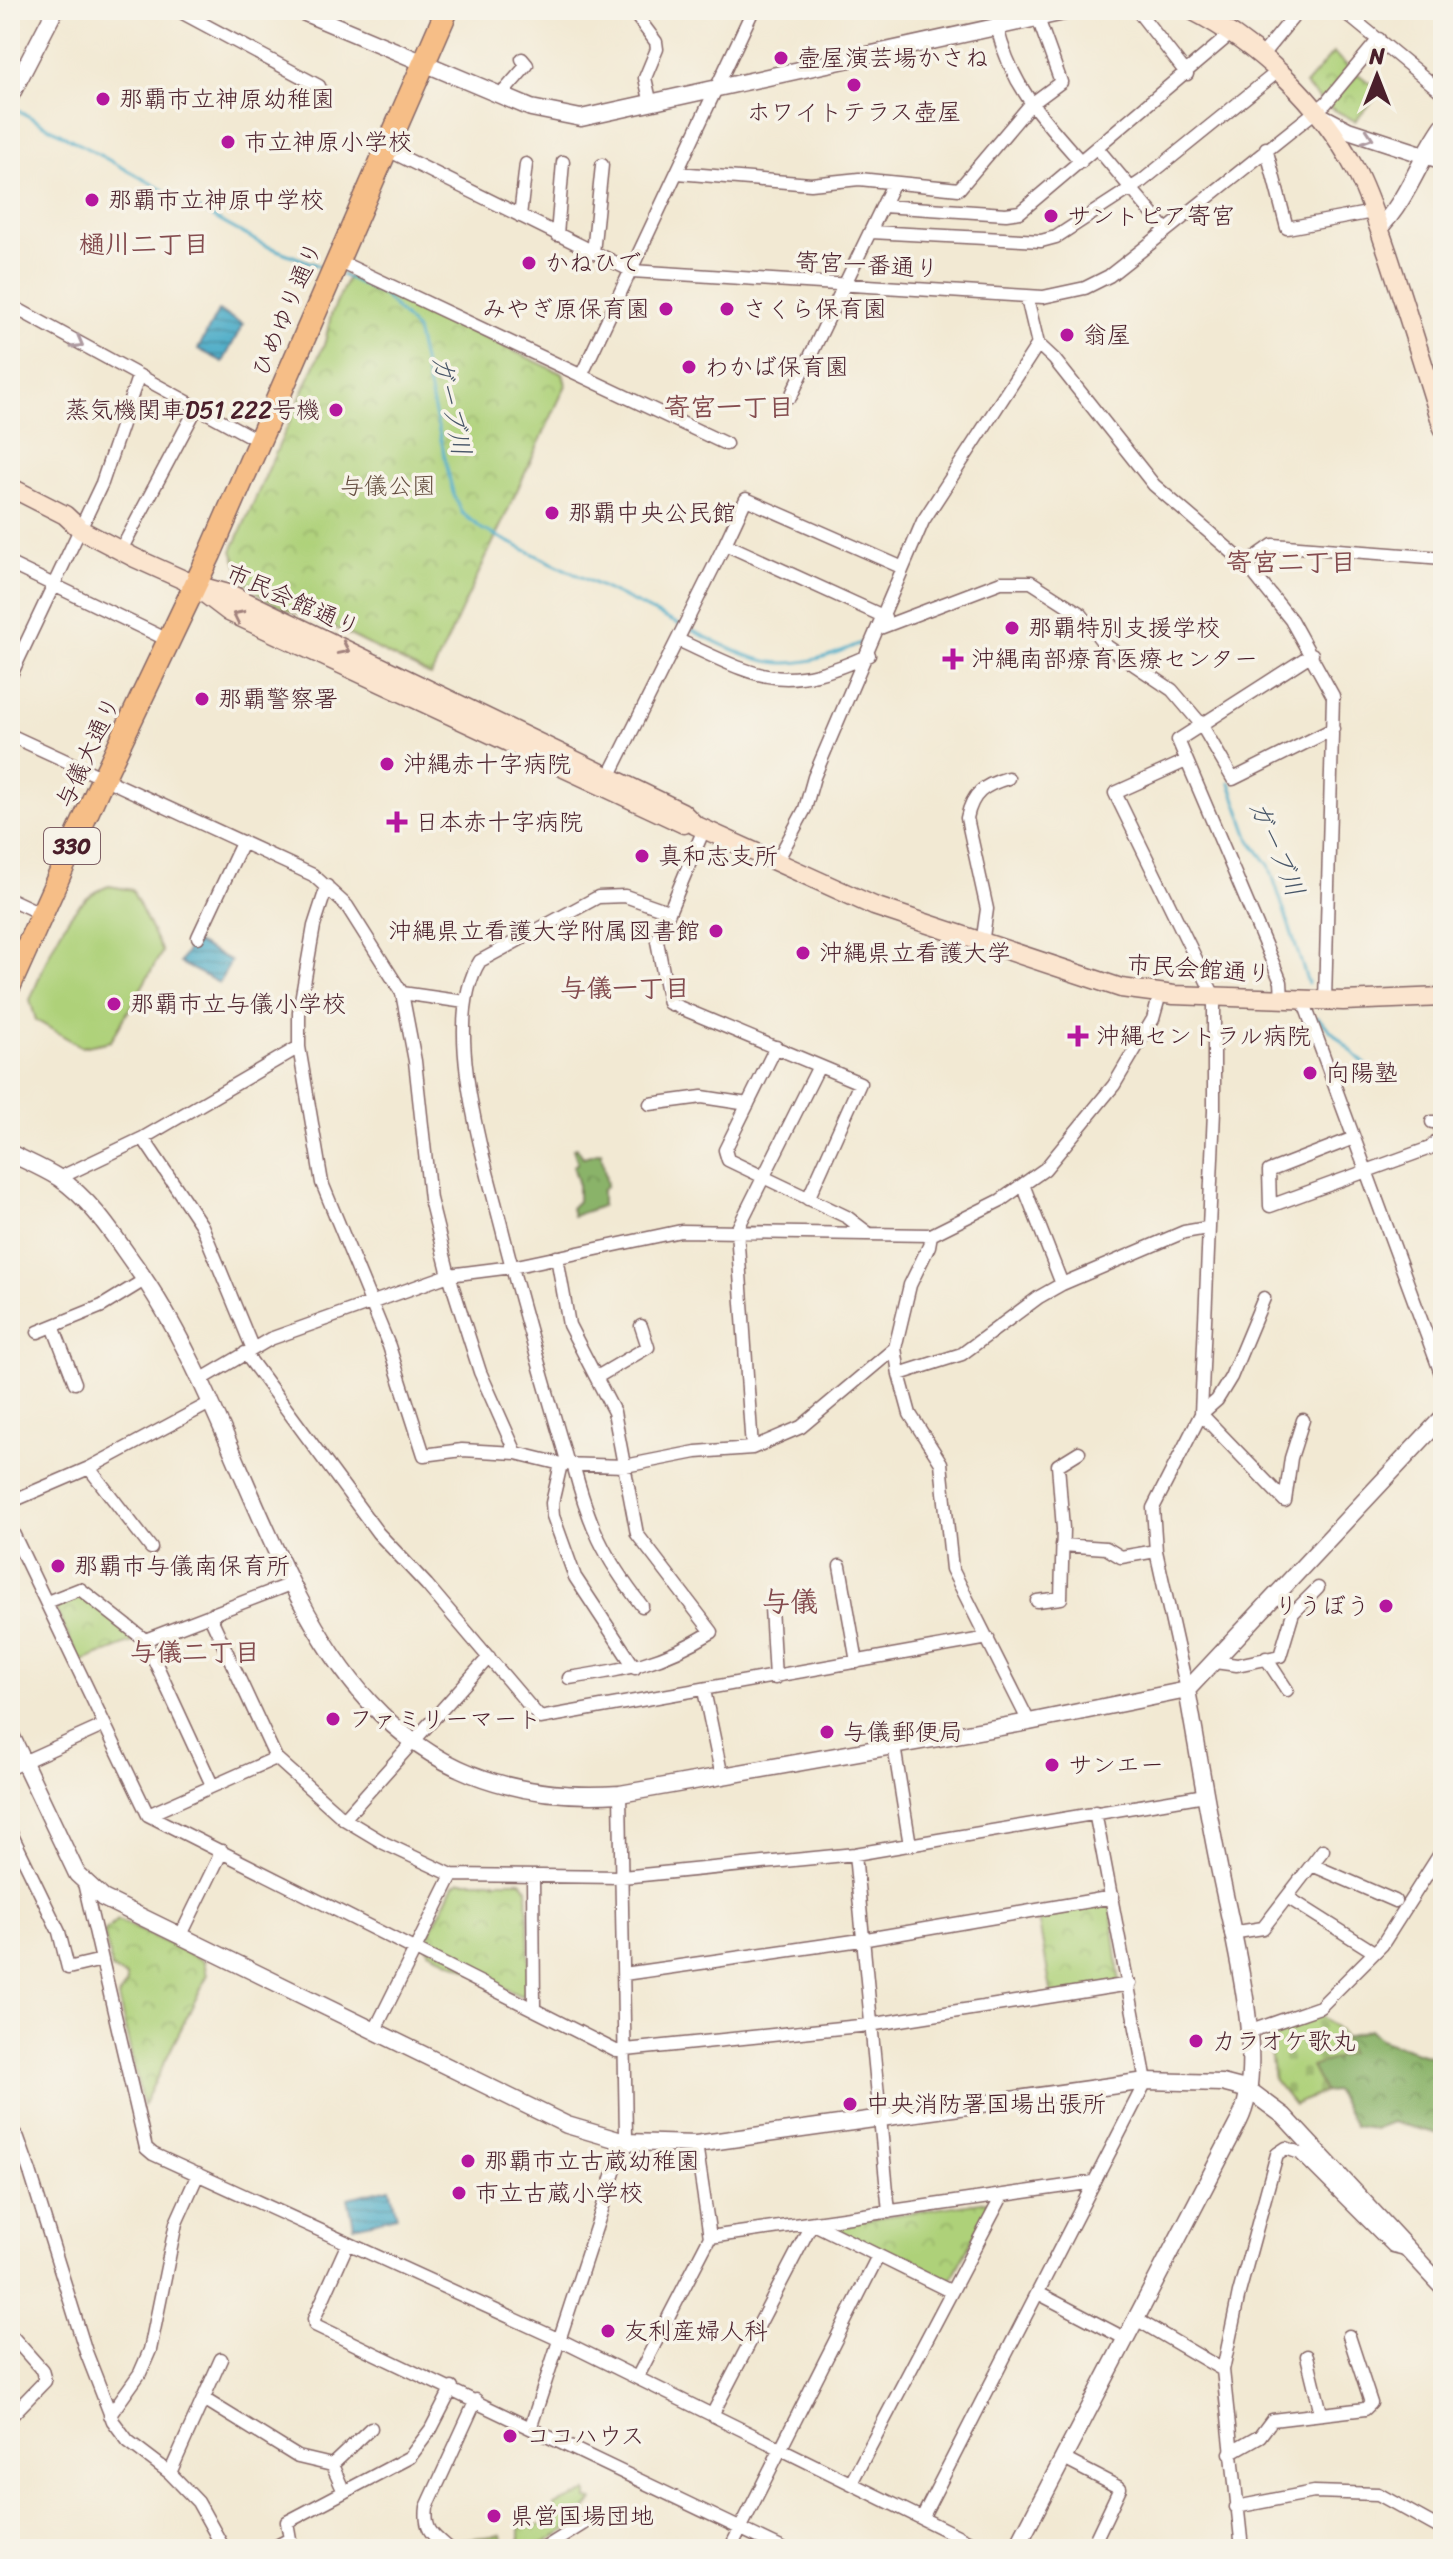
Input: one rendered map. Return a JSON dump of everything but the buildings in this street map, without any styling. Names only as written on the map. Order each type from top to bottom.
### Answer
[{"type":"highway","name":"ひめゆり通り","points":[[195,585],[447,10]]},
{"type":"highway","name":"与儀大通り","points":[[10,985],[195,585]]},
{"type":"main road","points":[[1191,10],[1233,32],[1262,55],[1314,112],[1356,170],[1439,400],[1443,428]]},
{"type":"main road","points":[[10,487],[65,515],[81,530]]},
{"type":"main road","points":[[10,501],[64,529],[81,530]]},
{"type":"main road","name":"市民会館通り","points":[[81,530],[195,585],[232,595],[606,783],[682,812],[700,827],[776,863],[874,906],[982,944],[1112,986],[1160,994],[1325,1001],[1408,1001],[1443,997]]},
{"type":"street","points":[[11,95],[55,10]]},
{"type":"street","points":[[177,10],[319,86]]},
{"type":"street","points":[[298,10],[500,96],[544,112],[581,118],[997,27],[1038,14],[1073,10]]},
{"type":"street","points":[[632,10],[656,42],[657,49],[645,78],[651,104]]},
{"type":"street","points":[[582,374],[753,10]]},
{"type":"street","points":[[1137,10],[1187,74]]},
{"type":"street","points":[[1262,55],[1299,10]]},
{"type":"street","points":[[1342,10],[1443,93]]},
{"type":"street","points":[[678,173],[799,183],[859,179],[959,189],[1030,105],[1061,82],[1038,14]]},
{"type":"street","points":[[997,27],[1016,82],[1030,105],[1081,162]]},
{"type":"street","points":[[883,206],[1006,214],[1020,212],[1233,32]]},
{"type":"street","name":"寄宮一番通り","points":[[384,148],[632,271],[1027,298],[1085,288],[1109,276],[1314,112],[1356,70],[1379,39]]},
{"type":"street","points":[[500,96],[527,65],[522,59]]},
{"type":"street","points":[[871,232],[1041,241],[1089,218],[1132,188],[1277,72]]},
{"type":"street","points":[[1314,112],[1348,130],[1443,161]]},
{"type":"street","points":[[1266,148],[1287,228],[1376,220],[1393,214],[1443,126]]},
{"type":"street","points":[[1098,149],[1166,230]]},
{"type":"street","points":[[557,235],[563,162]]},
{"type":"street","points":[[520,216],[526,164]]},
{"type":"street","points":[[593,253],[602,165]]},
{"type":"street","points":[[791,396],[893,184]]},
{"type":"street","points":[[332,268],[582,374],[726,444]]},
{"type":"street","points":[[1027,298],[1038,344],[1154,485],[1246,564],[1291,620],[1333,696],[1325,1001]]},
{"type":"street","points":[[10,305],[257,440]]},
{"type":"street","points":[[776,863],[805,809],[814,777],[871,650],[901,567],[923,521],[1038,344]]},
{"type":"street","points":[[10,677],[102,483],[138,377]]},
{"type":"street","points":[[121,550],[196,409]]},
{"type":"street","points":[[606,783],[746,499],[901,567]]},
{"type":"street","points":[[725,544],[881,625],[1001,582],[1031,582],[1081,614],[1105,645],[1172,690],[1201,724],[1233,779],[1333,729]]},
{"type":"street","points":[[1246,564],[1273,545],[1443,558]]},
{"type":"street","points":[[10,564],[170,641]]},
{"type":"street","points":[[680,637],[750,674],[771,679],[805,678],[871,650]]},
{"type":"street","points":[[1282,999],[1281,982],[1178,740],[1312,654]]},
{"type":"street","points":[[10,735],[327,886],[347,906],[402,993],[415,1061],[430,1199],[449,1275],[480,1372],[516,1453]]},
{"type":"street","points":[[1186,761],[1115,793],[1214,996],[1214,1111],[1201,1414],[1285,1501],[1293,1450],[1303,1420]]},
{"type":"street","points":[[982,944],[987,909],[967,818],[969,805],[983,785],[1008,778]]},
{"type":"street","points":[[700,827],[657,941],[669,1003],[860,1083],[808,1199]]},
{"type":"street","points":[[198,937],[242,843]]},
{"type":"street","points":[[327,886],[306,967],[299,1012],[299,1047],[314,1118],[322,1183],[372,1302],[424,1455],[462,1450],[516,1453],[567,1464],[625,1466],[696,1452],[752,1448],[801,1427],[895,1348]]},
{"type":"street","points":[[642,1606],[602,1551],[567,1464],[522,1313],[477,1137],[463,1037],[465,1002],[472,974],[480,961],[587,901],[612,894],[668,911]]},
{"type":"street","points":[[10,899],[42,914]]},
{"type":"street","points":[[402,993],[465,1002]]},
{"type":"street","points":[[202,1379],[248,1350],[449,1275],[512,1267],[681,1231],[931,1235],[1024,1187],[1081,1128],[1114,1085],[1153,1019],[1160,994]]},
{"type":"street","points":[[1303,1000],[1443,1379]]},
{"type":"street","points":[[59,1178],[143,1138],[299,1047]]},
{"type":"street","points":[[776,1047],[725,1150],[728,1160],[847,1217],[868,1233]]},
{"type":"street","points":[[752,1448],[737,1230],[819,1066]]},
{"type":"street","points":[[650,1104],[702,1097],[748,1104]]},
{"type":"street","points":[[1354,1138],[1269,1171],[1270,1206],[1365,1168],[1430,1148],[1443,1134],[1438,1122],[1432,1122]]},
{"type":"street","points":[[143,1138],[202,1226],[248,1350],[378,1533],[540,1718],[988,1638]]},
{"type":"street","points":[[10,1153],[59,1178],[91,1206],[146,1279],[202,1379],[293,1583],[356,1689],[411,1742],[465,1773],[510,1788],[562,1795],[620,1794],[1029,1722],[1187,1690],[1443,1417]]},
{"type":"street","points":[[1024,1187],[1062,1284]]},
{"type":"street","points":[[899,1374],[962,1354],[1039,1297],[1062,1284],[1184,1232],[1207,1228]]},
{"type":"street","points":[[931,1235],[910,1285],[895,1348],[899,1374],[910,1414],[941,1463],[952,1569],[1029,1722]]},
{"type":"street","points":[[557,1257],[569,1325],[614,1412],[637,1534],[712,1632],[672,1656],[635,1668],[569,1678]]},
{"type":"street","points":[[38,1332],[102,1306],[146,1279]]},
{"type":"street","points":[[1016,2549],[1244,2113],[1249,2090],[1248,2032],[1187,1690],[1156,1551],[1153,1508],[1201,1414],[1217,1400],[1231,1377],[1264,1298]]},
{"type":"street","points":[[53,1326],[75,1383]]},
{"type":"street","points":[[597,1377],[648,1347],[641,1326]]},
{"type":"street","points":[[10,1502],[89,1468],[212,1402]]},
{"type":"street","points":[[1037,1601],[1061,1598],[1058,1465],[1079,1452]]},
{"type":"street","points":[[567,1464],[552,1503],[553,1516],[575,1577],[635,1668]]},
{"type":"street","points":[[89,1468],[151,1548]]},
{"type":"street","points":[[10,1527],[148,1815],[616,2051],[869,2025],[1130,1984]]},
{"type":"street","points":[[1062,1545],[1106,1548],[1121,1557],[1156,1551]]},
{"type":"street","points":[[840,1566],[857,1662]]},
{"type":"street","points":[[145,1640],[293,1583]]},
{"type":"street","points":[[1215,1662],[1237,1665],[1280,1656],[1293,1613],[1318,1588]]},
{"type":"street","points":[[47,1602],[80,1589],[145,1640],[212,1785]]},
{"type":"street","points":[[771,1607],[775,1678]]},
{"type":"street","points":[[210,1616],[276,1758],[344,1819],[384,1843],[452,1875],[622,1877],[855,1854],[1205,1795]]},
{"type":"street","points":[[344,1819],[489,1657]]},
{"type":"street","points":[[1266,1658],[1287,1690]]},
{"type":"street","points":[[704,1690],[722,1777]]},
{"type":"street","points":[[16,1765],[105,1725]]},
{"type":"street","points":[[10,1733],[16,1765],[84,1883],[146,2148],[560,2340],[984,2549]]},
{"type":"street","points":[[894,1746],[910,1845]]},
{"type":"street","points":[[148,1815],[276,1758]]},
{"type":"street","points":[[531,2426],[625,2142],[620,1794]]},
{"type":"street","points":[[922,2518],[1146,2081],[1095,1812]]},
{"type":"street","points":[[10,1831],[59,1932],[68,1968],[102,1960]]},
{"type":"street","points":[[1248,2032],[1320,2007],[1374,1952],[1443,1849]]},
{"type":"street","points":[[1231,1933],[1263,1928],[1323,1850]]},
{"type":"street","points":[[180,1937],[222,1851]]},
{"type":"street","points":[[855,1854],[889,2212]]},
{"type":"street","points":[[1312,1865],[1395,1901]]},
{"type":"street","points":[[374,2032],[417,1951],[452,1875]]},
{"type":"street","points":[[533,1876],[534,2009]]},
{"type":"street","points":[[84,1883],[111,1903],[567,2125],[625,2142],[696,2144],[1146,2081],[1215,2082],[1249,2090],[1284,2116],[1443,2287]]},
{"type":"street","points":[[624,1974],[861,1940],[1113,1897]]},
{"type":"street","points":[[1287,1897],[1374,1952]]},
{"type":"street","points":[[93,1915],[101,1905],[111,1903]]},
{"type":"street","points":[[10,2128],[18,2138],[30,2172],[86,2352],[110,2415],[128,2441],[170,2473],[198,2502],[224,2549]]},
{"type":"street","points":[[637,2378],[710,2237],[696,2144]]},
{"type":"street","points":[[1242,2549],[1223,2370],[1275,2158],[1282,2150],[1291,2148],[1300,2153],[1393,2246],[1409,2250]]},
{"type":"street","points":[[110,2415],[140,2373],[150,2350],[176,2223],[198,2174]]},
{"type":"street","points":[[710,2237],[1094,2182]]},
{"type":"street","points":[[851,2483],[1002,2196]]},
{"type":"street","points":[[812,2223],[877,2258],[950,2291]]},
{"type":"street","points":[[712,2415],[812,2223]]},
{"type":"street","points":[[348,2243],[314,2319],[315,2325],[783,2549]]},
{"type":"street","points":[[730,2549],[877,2258]]},
{"type":"street","points":[[1038,2293],[1126,2339]]},
{"type":"street","points":[[1136,2319],[1223,2370]]},
{"type":"street","points":[[10,2334],[42,2370],[45,2381],[15,2412],[10,2397]]},
{"type":"street","points":[[1230,2453],[1260,2436],[1272,2420],[1365,2409],[1371,2403],[1349,2336]]},
{"type":"street","points":[[1307,2356],[1321,2413]]},
{"type":"street","points":[[170,2473],[221,2359]]},
{"type":"street","points":[[271,2549],[290,2539],[287,2522],[410,2457],[431,2429],[452,2388]]},
{"type":"street","points":[[204,2399],[298,2457],[332,2465]]},
{"type":"street","points":[[449,2549],[429,2533],[425,2523],[427,2507],[476,2400]]},
{"type":"street","points":[[332,2465],[371,2428]]},
{"type":"street","points":[[1064,2459],[1120,2488],[1091,2549]]},
{"type":"street","points":[[332,2465],[344,2492]]},
{"type":"street","points":[[1236,2507],[1314,2492],[1378,2494],[1443,2530]]},
{"type":"street","points":[[543,2549],[586,2522],[592,2512]]},
{"type":"green space","points":[[1333,53],[1351,69],[1323,102],[1305,85]]},
{"type":"green space","points":[[1358,74],[1381,92],[1355,121],[1327,106]]},
{"type":"green space","name":"与儀公園","points":[[349,275],[563,374],[566,385],[431,676],[316,618],[292,612],[265,599],[244,581],[232,551],[325,342],[331,315]]},
{"type":"green space","points":[[109,886],[132,890],[162,952],[111,1041],[82,1047],[36,1020],[30,1000],[59,933],[69,918],[80,904]]},
{"type":"green space","points":[[577,1148],[583,1157],[601,1152],[607,1185],[602,1191],[602,1206],[573,1216],[571,1208],[578,1201],[578,1182],[573,1166],[578,1163],[573,1149]]},
{"type":"green space","points":[[76,1594],[83,1595],[138,1640],[80,1662],[56,1610],[58,1603]]},
{"type":"green space","points":[[460,1881],[521,1881],[527,1888],[530,1991],[521,1996],[429,1951],[425,1943],[454,1885]]},
{"type":"green space","points":[[1110,1900],[1120,1986],[1052,1996],[1037,1912]]},
{"type":"green space","points":[[118,1920],[204,1961],[207,1976],[143,2106],[118,1997],[127,1983],[126,1977],[112,1969],[104,1932]]},
{"type":"green space","points":[[1320,2015],[1341,2032],[1349,2053],[1311,2067],[1324,2092],[1294,2105],[1274,2080],[1268,2037],[1274,2031]]},
{"type":"green space","points":[[1369,2029],[1379,2039],[1443,2061],[1443,2135],[1392,2122],[1374,2129],[1355,2126],[1335,2091],[1324,2092],[1311,2067],[1349,2053],[1343,2038]]},
{"type":"green space","points":[[987,2201],[989,2206],[949,2284],[942,2284],[843,2234],[840,2223]]},
{"type":"green space","points":[[587,2492],[587,2499],[593,2500],[564,2531],[549,2540],[519,2548],[460,2549],[457,2540],[501,2535],[503,2546],[515,2548],[520,2543],[520,2527],[554,2523],[554,2505]]},
{"type":"water","points":[[218,311],[243,324],[223,362],[198,349]]},
{"type":"water","points":[[192,941],[231,961],[219,983],[180,963]]},
{"type":"water","points":[[390,2188],[397,2216],[354,2226],[348,2198]]},
{"type":"waterway","name":"ガーブ川","points":[[10,106],[264,245],[324,268]]},
{"type":"waterway","name":"ガーブ川","points":[[342,275],[383,295],[416,330],[453,493],[462,513],[482,529],[680,625]]},
{"type":"waterway","name":"ガーブ川","points":[[687,628],[754,658],[773,662],[812,660],[863,642]]},
{"type":"waterway","name":"ガーブ川","points":[[1230,783],[1250,840],[1269,865],[1308,983]]},
{"type":"waterway","name":"ガーブ川","points":[[1317,1017],[1376,1075]]},
{"type":"place","name":"壼屋演芸場かさね","points":[[781,58]]},
{"type":"place","name":"ホワイトテラス壺屋","points":[[854,85]]},
{"type":"place","name":"那覇市立神原幼稚園","points":[[103,99]]},
{"type":"place","name":"市立神原小学校","points":[[228,142]]},
{"type":"place","name":"那覇市立神原中学校","points":[[92,200]]},
{"type":"place","name":"サントピア寄宮","points":[[1051,216]]},
{"type":"place","name":"かねひで","points":[[529,263]]},
{"type":"place","name":"みやぎ原保育園","points":[[666,309]]},
{"type":"place","name":"さくら保育園","points":[[727,309]]},
{"type":"place","name":"翁屋","points":[[1067,335]]},
{"type":"place","name":"わかば保育園","points":[[689,367]]},
{"type":"place","name":"蒸気機関車D51 222号機","points":[[336,410]]},
{"type":"place","name":"那覇中央公民館","points":[[552,513]]},
{"type":"place","name":"那覇特別支援学校","points":[[1012,628]]},
{"type":"place","name":"沖縄南部療育医療センター","points":[[953,659]]},
{"type":"place","name":"那覇警察署","points":[[202,699]]},
{"type":"place","name":"沖縄赤十字病院","points":[[387,764]]},
{"type":"place","name":"日本赤十字病院","points":[[397,822]]},
{"type":"place","name":"真和志支所","points":[[642,856]]},
{"type":"place","name":"沖縄県立看護大学附属図書館","points":[[716,931]]},
{"type":"place","name":"沖縄県立看護大学","points":[[803,953]]},
{"type":"place","name":"那覇市立与儀小学校","points":[[114,1004]]},
{"type":"place","name":"沖縄セントラル病院","points":[[1078,1036]]},
{"type":"place","name":"向陽塾","points":[[1310,1073]]},
{"type":"place","name":"那覇市与儀南保育所","points":[[58,1566]]},
{"type":"place","name":"りうぼう","points":[[1386,1606]]},
{"type":"place","name":"ファミリーマート","points":[[333,1719]]},
{"type":"place","name":"与儀郵便局","points":[[827,1732]]},
{"type":"place","name":"サンエー","points":[[1052,1765]]},
{"type":"place","name":"カラオケ歌丸","points":[[1196,2041]]},
{"type":"place","name":"中央消防署国場出張所","points":[[850,2104]]},
{"type":"place","name":"那覇市立古蔵幼稚園","points":[[468,2161]]},
{"type":"place","name":"市立古蔵小学校","points":[[459,2193]]},
{"type":"place","name":"友利産婦人科","points":[[608,2331]]},
{"type":"place","name":"ココハウス","points":[[510,2436]]},
{"type":"place","name":"県営国場団地","points":[[494,2516]]},
{"type":"district","name":"樋川二丁目","points":[[144,244]]},
{"type":"district","name":"寄宮一丁目","points":[[729,407]]},
{"type":"district","name":"寄宮二丁目","points":[[1291,562]]},
{"type":"district","name":"与儀一丁目","points":[[625,988]]},
{"type":"district","name":"与儀","points":[[790,1601]]},
{"type":"district","name":"与儀二丁目","points":[[195,1652]]}]
